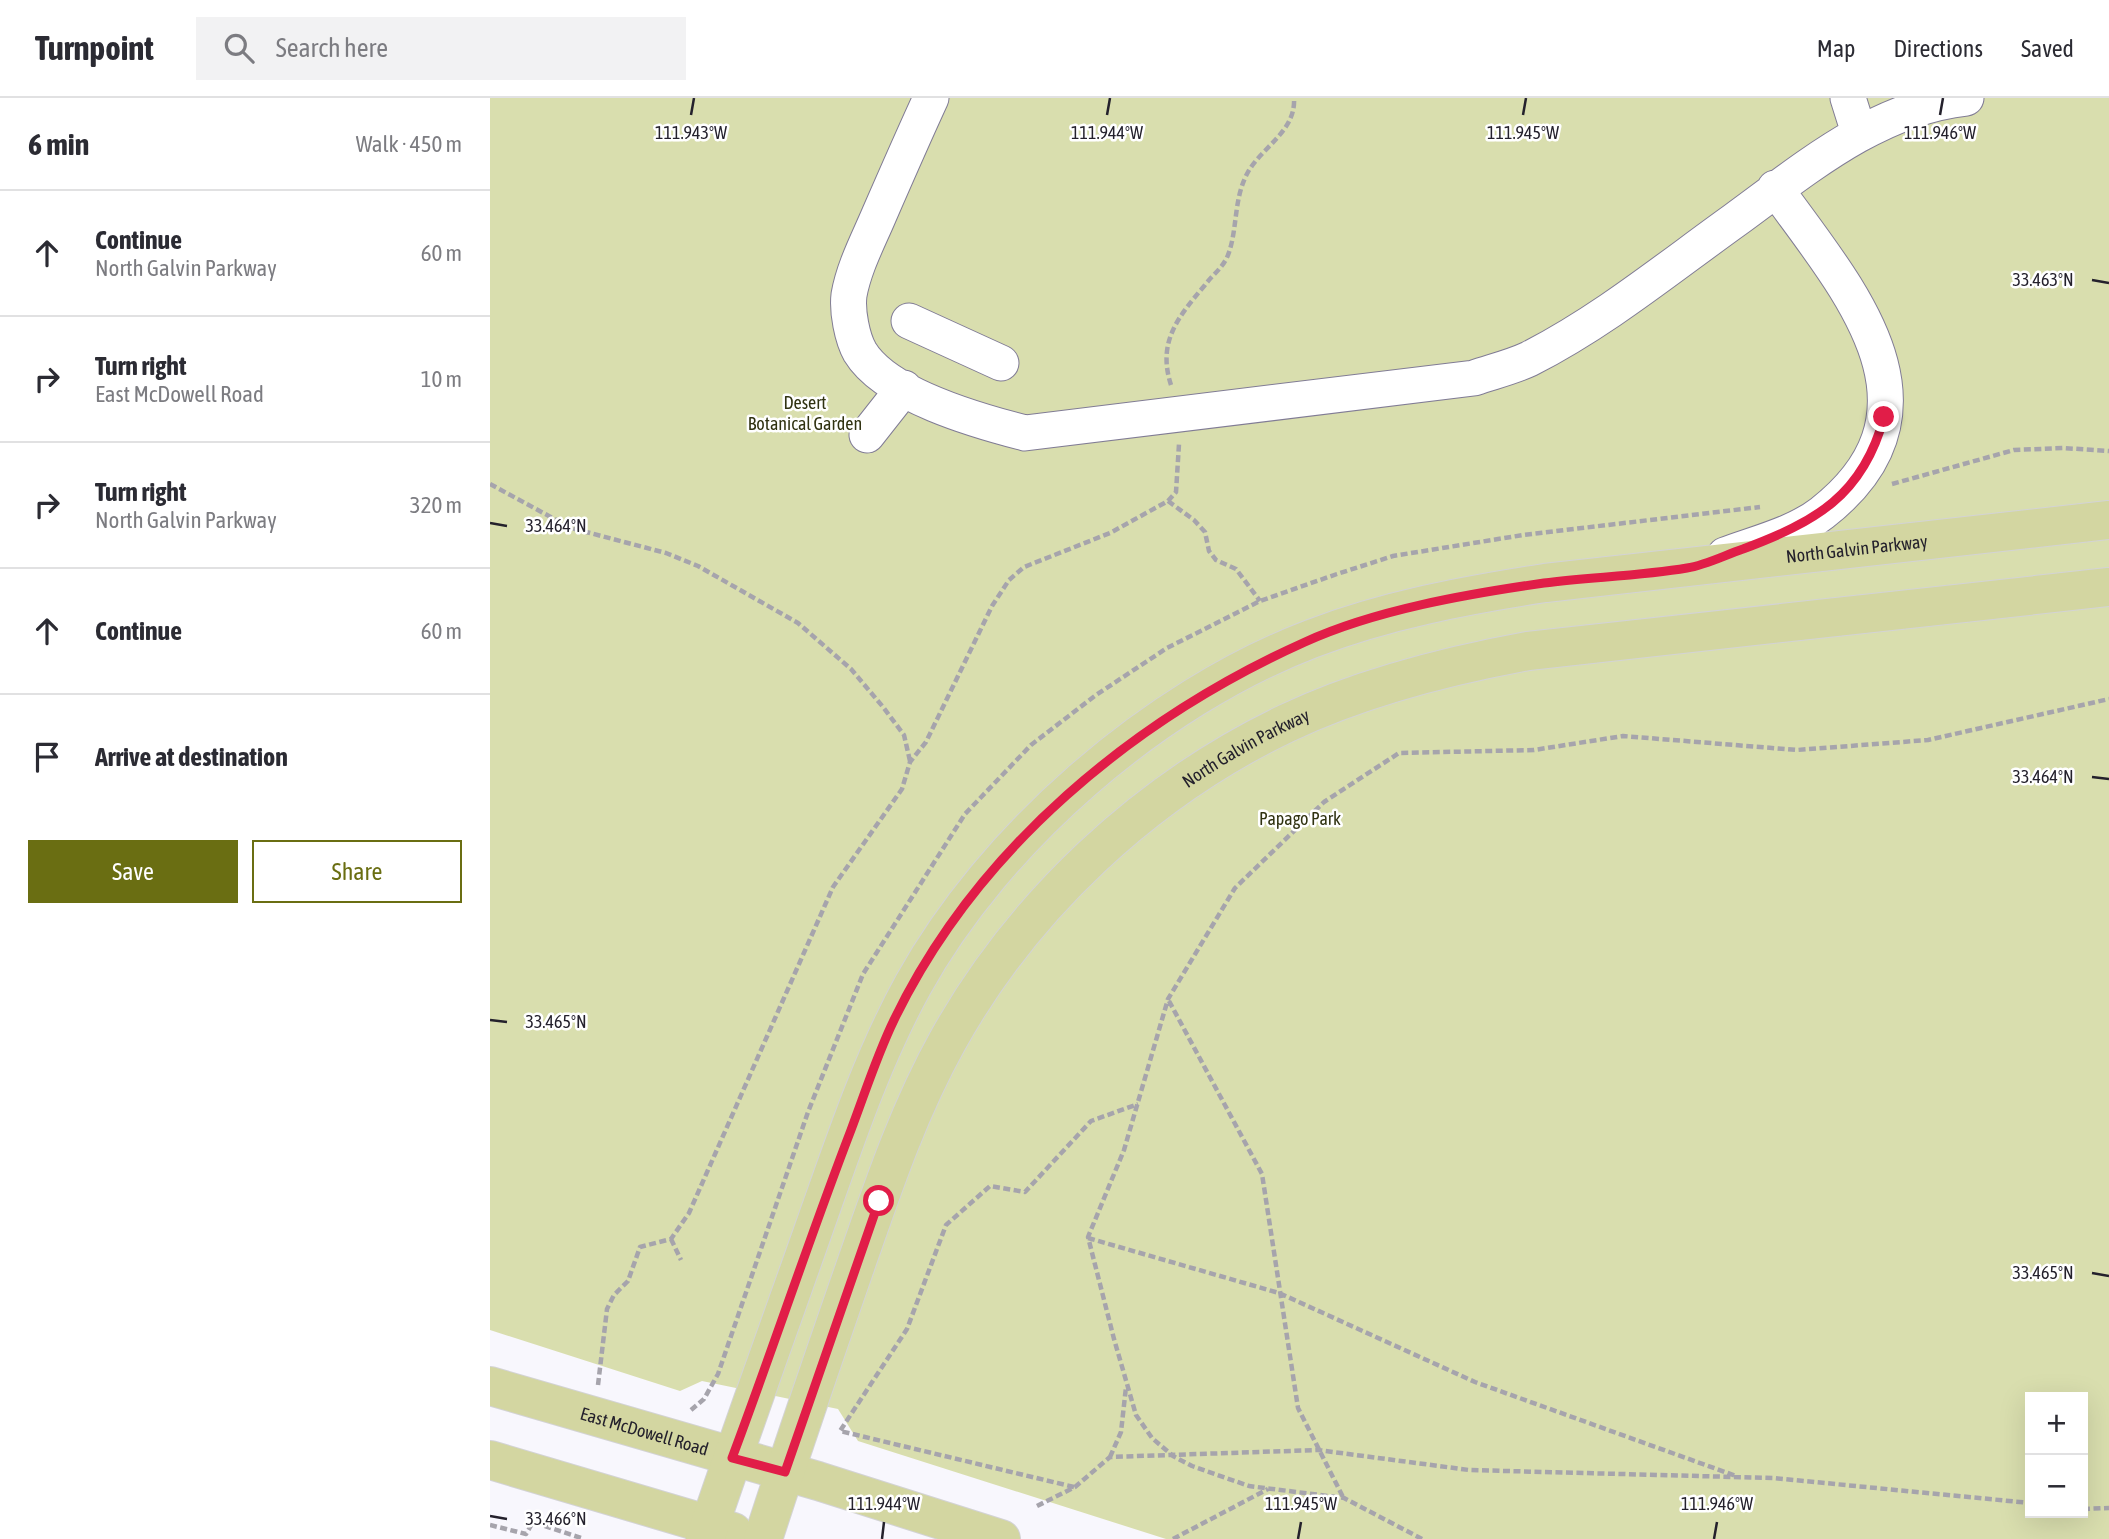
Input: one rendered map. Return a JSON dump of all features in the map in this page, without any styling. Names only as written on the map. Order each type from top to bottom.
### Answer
[{"type":"main road","name":"North Galvin Parkway","points":[[707,1532],[833,1176],[894,1021],[915,981],[971,899],[1032,829],[1078,784],[1161,720],[1249,668],[1310,639],[1427,605],[1488,592],[2109,520]]},
{"type":"main road","name":"North Galvin Parkway","points":[[762,1539],[879,1201],[920,1095],[947,1042],[1014,940],[1098,853],[1176,789],[1286,723],[1339,701],[1470,661],[1528,651],[2109,587]]},
{"type":"main road","name":"East McDowell Road","points":[[490,1386],[785,1472],[1001,1539]]},
{"type":"main road","points":[[490,1460],[707,1532],[762,1539]]},
{"type":"street","points":[[931,98],[859,262],[849,296],[849,314],[859,351],[876,370],[904,388],[976,420],[1025,433],[1474,378],[1526,360],[1602,316],[1775,188],[1859,133],[1922,106],[1966,98]]},
{"type":"street","points":[[1848,98],[1859,133]]},
{"type":"street","points":[[1692,568],[1790,531],[1821,514],[1861,475],[1878,438],[1884,417],[1882,361],[1868,327],[1846,287],[1775,188]]},
{"type":"street","points":[[909,321],[1000,363]]},
{"type":"street","points":[[867,435],[904,388]]},
{"type":"path","points":[[1171,387],[1165,358],[1169,337],[1194,299],[1222,267],[1228,254],[1240,191],[1246,174],[1292,121],[1294,98]]},
{"type":"path","points":[[598,1385],[610,1302],[628,1281],[640,1247],[671,1239],[688,1213],[833,887],[902,789],[910,762],[926,742],[992,606],[1009,580],[1024,567],[1110,533],[1168,501],[1176,492],[1180,447]]},
{"type":"path","points":[[1886,487],[2014,450],[2063,448],[2109,451]]},
{"type":"path","points":[[490,484],[571,528],[666,553],[698,566],[798,623],[851,668],[883,707],[904,736],[910,762]]},
{"type":"path","points":[[1168,501],[1194,520],[1205,532],[1209,551],[1216,561],[1236,569],[1260,601]]},
{"type":"path","points":[[1422,1539],[1344,1498],[1249,1486],[1192,1466],[1173,1456],[1152,1438],[1136,1415],[1126,1382],[1088,1237],[1124,1150],[1168,999],[1235,888],[1324,802],[1399,753],[1534,750],[1623,736],[1797,750],[1928,740],[2109,699]]},
{"type":"path","points":[[1168,999],[1262,1174],[1298,1408],[1344,1498]]},
{"type":"path","points":[[1075,1487],[840,1431],[907,1329],[946,1225],[990,1186],[1025,1192],[1091,1121],[1138,1104]]},
{"type":"path","points":[[1088,1237],[1279,1293],[1475,1382],[1740,1477]]},
{"type":"path","points":[[671,1239],[681,1261]]},
{"type":"path","points":[[1037,1506],[1075,1487],[1110,1457],[1121,1432],[1126,1382]]},
{"type":"path","points":[[1110,1457],[1318,1450],[1469,1470],[1740,1477],[2025,1503]]},
{"type":"path","points":[[1173,1539],[1269,1488]]},
{"type":"path","points":[[2088,1509],[2109,1508]]},
{"type":"path","points":[[490,1525],[526,1534],[533,1522],[583,1539]]},
{"type":"green space","name":"Papago Park","points":[[490,98],[2109,98],[2109,1539],[1166,1539],[858,1441],[838,1409],[702,1381],[680,1391],[490,1330]]},
{"type":"route","points":[[879,1201],[785,1472],[732,1458],[833,1176],[894,1021],[915,981],[971,899],[1003,860],[1078,784],[1161,720],[1249,668],[1310,639],[1427,605],[1488,592],[1545,583],[1692,568],[1790,531],[1821,514],[1861,475],[1871,457],[1884,417]]},
{"type":"park label","name":"Desert Botanical Garden","points":[[805,412]]}]
